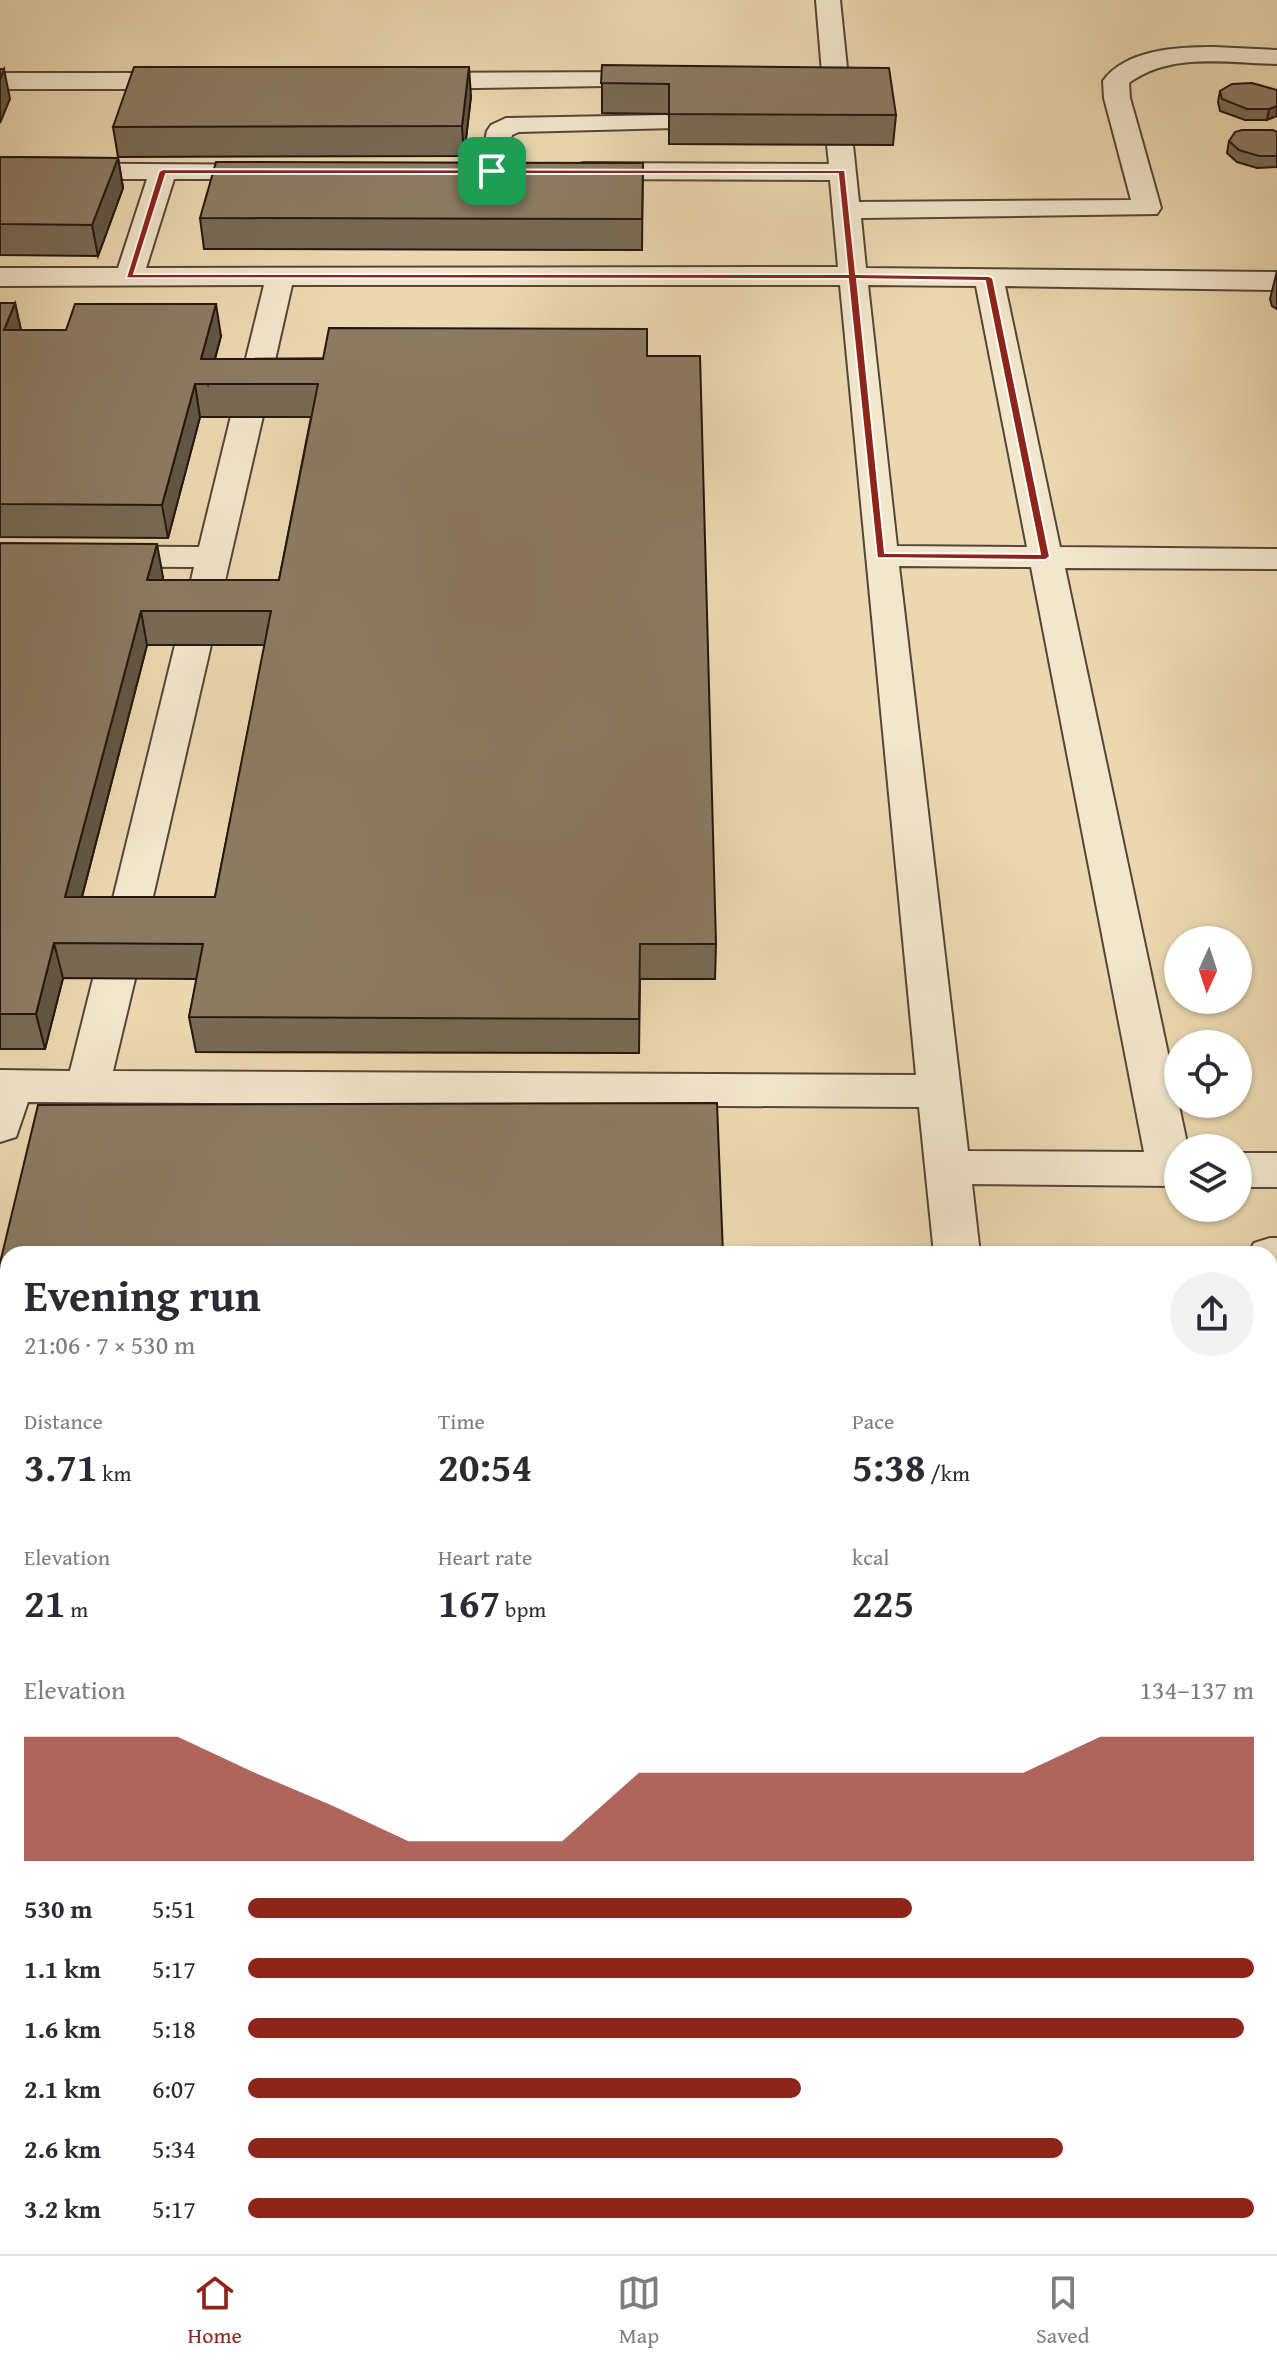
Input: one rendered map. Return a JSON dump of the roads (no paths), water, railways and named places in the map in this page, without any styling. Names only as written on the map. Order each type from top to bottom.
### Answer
[{"type":"lane","points":[[804,80],[836,89],[828,0]]},
{"type":"lane","points":[[845,210],[1147,208],[1117,98],[1116,81],[1127,70],[1148,60],[1174,56],[1277,57]]},
{"type":"lane","points":[[378,81],[678,80]]},
{"type":"lane","points":[[0,81],[221,81]]},
{"type":"lane","points":[[492,171],[500,131],[515,124],[666,123]]},
{"type":"lane","points":[[556,171],[841,158],[956,1246]]},
{"type":"lane","points":[[0,171],[304,171]]},
{"type":"lane","points":[[129,277],[163,171]]},
{"type":"lane","points":[[461,171],[524,171]]},
{"type":"lane","points":[[0,277],[852,276],[1277,281]]},
{"type":"lane","points":[[125,931],[280,277]]},
{"type":"lane","points":[[989,278],[1167,1134]]},
{"type":"lane","points":[[0,556],[214,557]]},
{"type":"lane","points":[[881,556],[1277,559]]},
{"type":"lane","points":[[88,1086],[114,979]]},
{"type":"lane","points":[[4,1099],[88,1086],[940,1091]]},
{"type":"lane","points":[[949,1167],[1164,1169]]},
{"type":"lane","points":[[1252,1170],[1277,1170]]}]
